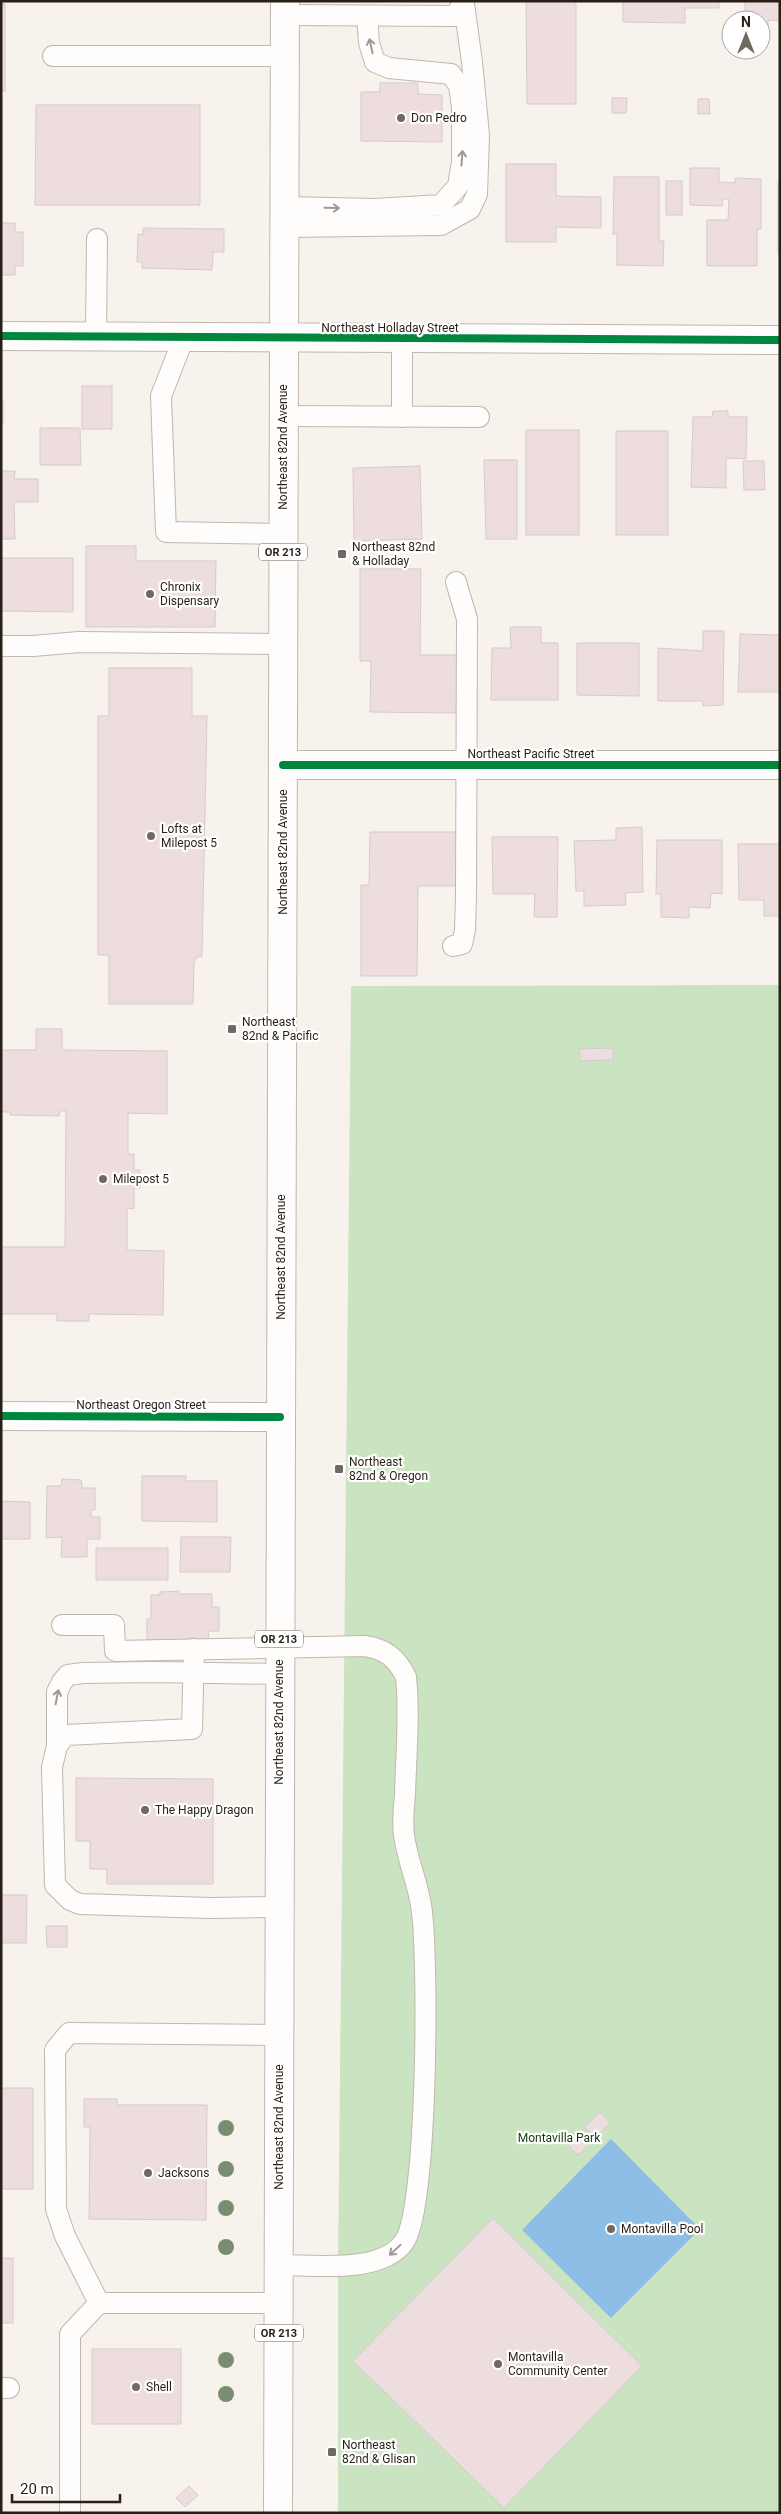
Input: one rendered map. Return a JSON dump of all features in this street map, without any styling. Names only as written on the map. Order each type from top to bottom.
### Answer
[{"type":"main road","name":"Northeast 82nd Avenue","points":[[278,2513],[284,8]]},
{"type":"main road","name":"Northeast Holladay Street","points":[[1,336],[283,339],[780,340]]},
{"type":"main road","name":"Northeast Pacific Street","points":[[283,765],[780,765]]},
{"type":"main road","name":"Northeast Oregon Street","points":[[1,1416],[280,1417]]},
{"type":"lane","points":[[284,8],[367,16],[455,16],[464,3]]},
{"type":"lane","points":[[284,217],[441,224],[470,209],[477,194],[479,135],[464,3]]},
{"type":"lane","points":[[284,217],[440,205],[458,186],[462,162],[463,129],[459,86],[451,74],[389,68],[374,62],[367,16]]},
{"type":"lane","points":[[53,56],[284,56]]},
{"type":"lane","points":[[96,336],[97,239]]},
{"type":"lane","points":[[184,337],[161,396],[166,532],[283,534]]},
{"type":"lane","points":[[402,339],[402,417]]},
{"type":"lane","points":[[283,416],[479,417]]},
{"type":"lane","points":[[453,946],[462,944],[465,930],[467,765],[467,620],[456,582]]},
{"type":"lane","points":[[1,646],[33,646],[79,642],[283,644]]},
{"type":"lane","points":[[62,1625],[114,1625],[115,1650],[194,1649],[279,1661]]},
{"type":"lane","points":[[279,1907],[210,1908],[80,1904],[70,1900],[55,1885],[52,1767],[56,1746],[57,1692],[68,1675],[83,1673],[193,1673],[377,1648],[396,1660],[406,1677],[404,1834],[421,1906],[426,1972],[420,2160],[414,2207],[405,2241],[387,2258],[352,2265],[280,2265]]},
{"type":"lane","points":[[56,1746],[65,1736],[192,1729],[194,1649]]},
{"type":"lane","points":[[99,2303],[64,2236],[56,2209],[55,2050],[69,2033],[279,2035]]},
{"type":"lane","points":[[70,2513],[70,2334],[99,2303],[279,2303]]},
{"type":"green space","name":"Montavilla Park","points":[[780,985],[780,2513],[338,2513],[338,2272],[351,986]]},
{"type":"water","name":"Montavilla Pool","points":[[611,2139],[700,2229],[611,2318],[522,2230]]},
{"type":"building","points":[[526,1],[576,1],[576,104],[527,104]]},
{"type":"building","points":[[623,1],[719,1],[719,8],[685,8],[685,23],[623,22]]},
{"type":"building","points":[[745,1],[780,1],[780,21],[771,20],[771,10],[745,10]]},
{"type":"building","points":[[1,4],[5,4],[5,91],[1,91]]},
{"type":"building","name":"Don Pedro","points":[[380,83],[418,83],[418,94],[442,95],[442,142],[361,141],[361,92],[380,92]]},
{"type":"building","points":[[612,98],[627,98],[626,113],[612,113]]},
{"type":"building","points":[[698,99],[709,99],[710,114],[698,114]]},
{"type":"building","points":[[36,105],[200,105],[200,205],[35,205]]},
{"type":"building","points":[[506,164],[556,164],[556,196],[601,197],[601,228],[556,227],[556,242],[506,242]]},
{"type":"building","points":[[690,168],[719,168],[719,182],[735,183],[735,178],[761,179],[761,229],[757,229],[757,266],[707,266],[707,220],[728,220],[729,199],[723,199],[722,206],[690,205]]},
{"type":"building","points":[[614,177],[659,177],[659,241],[664,241],[663,266],[617,265],[617,234],[613,234]]},
{"type":"building","points":[[666,181],[682,181],[682,215],[666,215]]},
{"type":"building","points":[[778,183],[780,183],[780,253],[778,253]]},
{"type":"building","points":[[1,223],[15,223],[15,232],[23,232],[23,266],[15,266],[15,275],[1,275]]},
{"type":"building","points":[[143,228],[224,229],[224,252],[213,252],[212,270],[142,268],[142,262],[137,262],[138,234],[143,235]]},
{"type":"building","points":[[82,386],[112,386],[112,429],[82,429]]},
{"type":"building","points":[[1,401],[3,401],[3,424],[1,424]]},
{"type":"building","points":[[713,411],[728,411],[728,417],[747,417],[746,459],[726,458],[726,488],[691,487],[693,417],[712,417]]},
{"type":"building","points":[[40,428],[80,428],[81,465],[40,465]]},
{"type":"building","points":[[526,430],[579,430],[579,535],[526,535]]},
{"type":"building","points":[[616,431],[668,431],[668,535],[616,535]]},
{"type":"building","points":[[484,460],[517,460],[517,539],[486,539]]},
{"type":"building","points":[[743,461],[764,461],[765,490],[744,490]]},
{"type":"building","points":[[420,466],[422,539],[354,541],[353,468]]},
{"type":"building","points":[[1,471],[15,471],[14,479],[38,479],[38,502],[14,502],[15,539],[1,539]]},
{"type":"building","name":"Chronix Dispensary","points":[[86,546],[136,546],[136,561],[216,561],[215,627],[86,627]]},
{"type":"building","points":[[1,558],[73,558],[73,612],[1,611]]},
{"type":"building","points":[[360,569],[421,569],[420,655],[457,655],[457,713],[370,712],[371,661],[360,661]]},
{"type":"building","points":[[510,627],[541,627],[541,643],[558,643],[558,700],[491,700],[492,648],[511,648]]},
{"type":"building","points":[[703,631],[724,631],[723,705],[703,706],[703,701],[658,701],[658,648],[703,651]]},
{"type":"building","points":[[740,634],[780,635],[780,692],[738,692]]},
{"type":"building","points":[[577,643],[639,643],[639,696],[577,695]]},
{"type":"building","name":"Lofts at Milepost 5","points":[[109,668],[192,668],[192,716],[207,716],[202,956],[197,957],[194,962],[193,1004],[109,1004],[109,955],[98,955],[98,716],[109,716]]},
{"type":"building","points":[[642,827],[643,892],[625,893],[626,905],[584,906],[584,891],[576,891],[574,841],[616,840],[616,828]]},
{"type":"building","points":[[370,832],[458,832],[458,886],[418,886],[417,976],[361,976],[361,885],[369,885]]},
{"type":"building","points":[[492,837],[558,837],[557,917],[534,917],[535,894],[493,894]]},
{"type":"building","points":[[657,840],[722,840],[722,894],[711,893],[710,908],[689,907],[689,918],[661,917],[661,894],[656,894]]},
{"type":"building","points":[[738,844],[780,844],[780,916],[764,916],[764,900],[739,900]]},
{"type":"building","name":"Milepost 5","points":[[36,1029],[62,1029],[62,1050],[167,1051],[167,1114],[128,1113],[128,1154],[134,1154],[134,1170],[140,1170],[140,1188],[134,1188],[134,1209],[127,1208],[127,1250],[164,1251],[163,1315],[89,1314],[89,1321],[57,1321],[57,1314],[1,1314],[1,1247],[65,1247],[66,1111],[60,1111],[59,1116],[10,1115],[10,1112],[1,1112],[1,1050],[36,1050]]},
{"type":"building","points":[[613,1048],[613,1060],[580,1061],[579,1049]]},
{"type":"building","points":[[142,1476],[186,1476],[186,1481],[217,1481],[217,1522],[142,1521]]},
{"type":"building","points":[[62,1479],[81,1480],[82,1488],[95,1488],[95,1510],[91,1510],[91,1517],[100,1517],[100,1539],[87,1539],[87,1557],[61,1557],[62,1537],[46,1538],[47,1486],[61,1486]]},
{"type":"building","points":[[1,1501],[30,1502],[30,1539],[1,1539]]},
{"type":"building","points":[[181,1537],[231,1537],[230,1572],[180,1572]]},
{"type":"building","points":[[96,1548],[168,1548],[168,1580],[96,1580]]},
{"type":"building","points":[[179,1591],[179,1594],[212,1594],[212,1607],[219,1607],[219,1631],[208,1631],[209,1640],[147,1640],[147,1619],[151,1619],[151,1595],[160,1595],[160,1592]]},
{"type":"building","name":"The Happy Dragon","points":[[76,1778],[213,1779],[213,1884],[107,1884],[107,1869],[90,1869],[90,1841],[76,1841]]},
{"type":"building","points":[[1,1895],[27,1895],[26,1943],[1,1943]]},
{"type":"building","points":[[46,1926],[67,1926],[67,1947],[47,1947]]},
{"type":"building","points":[[1,2088],[33,2088],[33,2189],[1,2189]]},
{"type":"building","name":"Jacksons","points":[[84,2099],[117,2099],[117,2105],[207,2105],[206,2220],[89,2219],[90,2127],[84,2127]]},
{"type":"building","points":[[600,2112],[610,2123],[595,2138],[585,2127]]},
{"type":"building","points":[[583,2130],[593,2140],[578,2155],[568,2145]]},
{"type":"building","name":"Montavilla Community Center","points":[[493,2218],[642,2366],[504,2508],[353,2361]]},
{"type":"building","points":[[1,2258],[13,2258],[13,2323],[1,2323]]},
{"type":"building","name":"Shell","points":[[92,2349],[181,2349],[181,2424],[92,2424]]},
{"type":"building","points":[[189,2486],[198,2495],[185,2507],[176,2498]]},
{"type":"cycle path","points":[[1,336],[780,340]]},
{"type":"cycle path","points":[[283,765],[780,765]]},
{"type":"cycle path","points":[[1,1416],[280,1417]]},
{"type":"place","name":"Don Pedro","points":[[401,118]]},
{"type":"place","name":"Northeast 82nd & Holladay","points":[[342,554]]},
{"type":"place","name":"Chronix Dispensary","points":[[150,594]]},
{"type":"place","name":"Lofts at Milepost 5","points":[[151,836]]},
{"type":"place","name":"Northeast 82nd & Pacific","points":[[232,1029]]},
{"type":"place","name":"Milepost 5","points":[[103,1179]]},
{"type":"place","name":"Northeast 82nd & Oregon","points":[[339,1469]]},
{"type":"place","name":"The Happy Dragon","points":[[145,1810]]},
{"type":"place","name":"Jacksons","points":[[148,2173]]},
{"type":"place","name":"Montavilla Pool","points":[[611,2229]]},
{"type":"place","name":"Montavilla Community Center","points":[[498,2364]]},
{"type":"place","name":"Shell","points":[[136,2387]]},
{"type":"place","name":"Northeast 82nd & Glisan","points":[[332,2452]]}]
